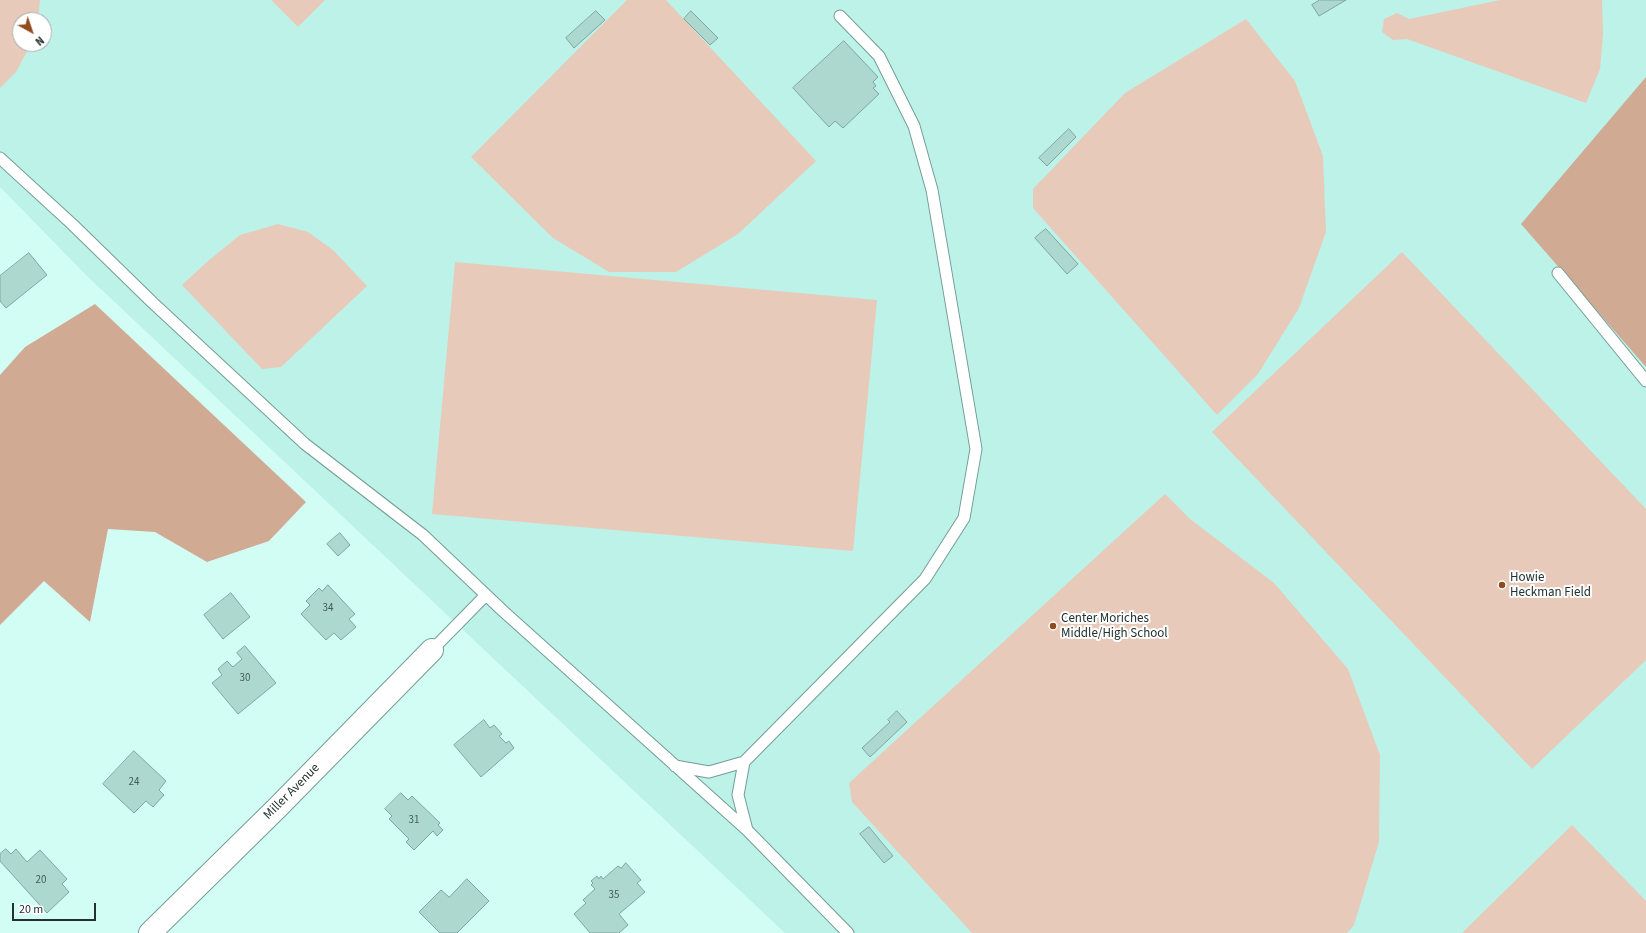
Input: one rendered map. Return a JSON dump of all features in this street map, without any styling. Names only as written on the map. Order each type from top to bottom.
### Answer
[{"type":"street","name":"Miller Avenue","points":[[150,933],[278,807],[432,650]]},
{"type":"lane","points":[[675,766],[708,772],[744,762],[924,579],[964,518],[976,449],[932,190],[914,126],[879,56],[840,16]]},
{"type":"lane","points":[[0,158],[305,444],[423,535],[486,595],[747,830],[848,933]]},
{"type":"lane","points":[[1558,273],[1646,381]]},
{"type":"lane","points":[[432,650],[486,595]]},
{"type":"lane","points":[[744,762],[738,795],[747,830]]},
{"type":"shaded area","name":"Center Moriches Middle/High School","points":[[0,0],[1646,0],[1646,933],[785,933],[87,276],[0,187]]},
{"type":"shaded area","points":[[0,0],[40,0],[39,12],[12,12],[12,52],[27,52],[16,72],[0,88]]},
{"type":"shaded area","points":[[271,0],[325,0],[298,27]]},
{"type":"shaded area","points":[[627,0],[666,0],[816,161],[738,234],[676,272],[609,272],[553,238],[471,157]]},
{"type":"shaded area","points":[[1500,0],[1602,0],[1603,34],[1600,69],[1586,103],[1407,39],[1393,40],[1382,32],[1384,19],[1397,13],[1409,19]]},
{"type":"shaded area","points":[[1246,19],[1295,81],[1323,156],[1326,232],[1299,308],[1258,374],[1217,415],[1033,208],[1033,189],[1125,93]]},
{"type":"shaded area","points":[[1646,77],[1646,367],[1521,224]]},
{"type":"shaded area","points":[[278,224],[308,232],[333,250],[367,286],[281,367],[262,369],[182,285],[208,261],[240,235]]},
{"type":"shaded area","name":"Howie Heckman Field","points":[[1402,252],[1646,509],[1646,660],[1532,769],[1212,432]]},
{"type":"shaded area","points":[[455,262],[877,300],[853,551],[432,514]]},
{"type":"shaded area","points":[[95,304],[306,502],[269,541],[207,562],[155,532],[108,529],[90,622],[44,581],[0,625],[0,375],[25,347]]},
{"type":"shaded area","points":[[1165,494],[1190,519],[1274,583],[1348,669],[1380,755],[1379,842],[1354,925],[1347,933],[972,933],[852,802],[849,783]]},
{"type":"shaded area","points":[[1572,825],[1646,901],[1646,933],[1462,933]]},
{"type":"building","points":[[1320,0],[1346,0],[1319,16],[1312,5]]},
{"type":"building","points":[[596,11],[605,20],[574,48],[566,38]]},
{"type":"building","points":[[691,11],[718,38],[710,45],[684,19]]},
{"type":"building","points":[[844,41],[878,77],[873,82],[876,86],[873,88],[879,94],[843,128],[835,121],[829,127],[793,88]]},
{"type":"building","points":[[1069,129],[1076,137],[1047,166],[1039,158]]},
{"type":"building","points":[[1046,229],[1078,264],[1067,274],[1035,238]]},
{"type":"building","points":[[29,253],[47,275],[6,308],[0,301],[0,276]]},
{"type":"building","points":[[340,533],[350,545],[338,556],[327,544]]},
{"type":"building","points":[[328,585],[355,614],[349,619],[356,627],[341,640],[334,633],[326,640],[301,614],[310,605],[306,601],[319,588],[322,591]]},
{"type":"building","points":[[231,593],[250,617],[223,639],[204,615]]},
{"type":"building","points":[[245,646],[276,683],[238,714],[212,683],[222,675],[218,669],[227,661],[233,667],[242,659],[237,653]]},
{"type":"building","points":[[897,711],[907,722],[870,757],[862,748],[890,722],[888,720]]},
{"type":"building","points":[[484,720],[490,728],[494,725],[502,734],[499,736],[506,743],[509,741],[514,748],[481,777],[454,745]]},
{"type":"building","points":[[134,751],[166,781],[159,790],[164,795],[153,807],[146,801],[134,813],[103,784]]},
{"type":"building","points":[[401,793],[408,800],[412,796],[440,823],[438,825],[443,830],[437,836],[433,831],[414,850],[406,842],[409,839],[389,819],[392,816],[385,809]]},
{"type":"building","points":[[869,827],[893,856],[884,863],[860,834]]},
{"type":"building","points":[[6,849],[11,854],[16,849],[27,862],[40,850],[67,879],[62,884],[69,892],[47,913],[0,861],[0,854]]},
{"type":"building","points":[[626,863],[641,880],[637,883],[645,892],[619,914],[628,925],[619,933],[590,933],[574,914],[586,903],[583,900],[595,889],[591,885],[593,883],[591,881],[597,876],[599,879],[601,876],[603,879],[618,866],[621,868]]},
{"type":"building","points":[[467,879],[489,901],[457,933],[440,933],[419,912],[441,890],[449,897]]},
{"type":"place","name":"Howie Heckman Field","points":[[1502,585]]},
{"type":"place","name":"Center Moriches Middle/High School","points":[[1053,626]]}]
